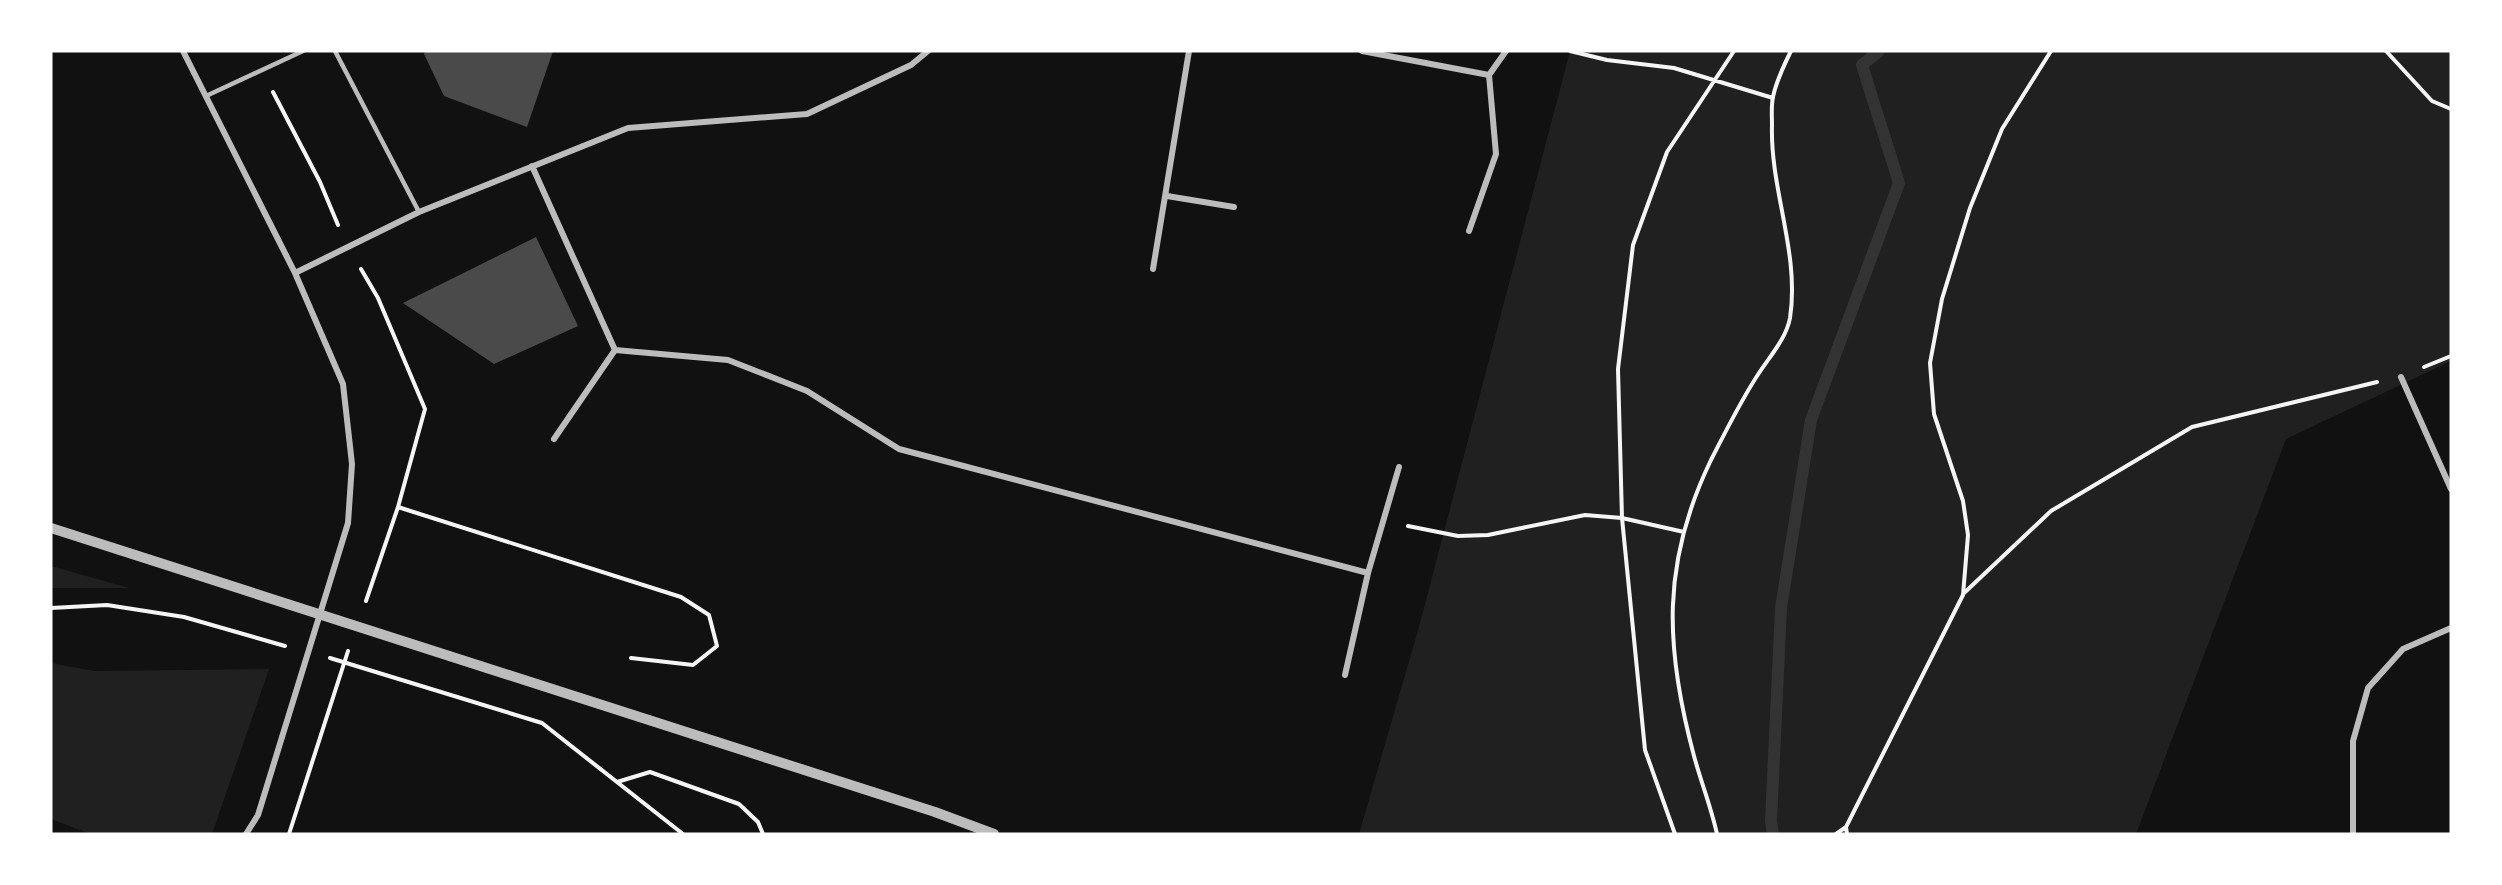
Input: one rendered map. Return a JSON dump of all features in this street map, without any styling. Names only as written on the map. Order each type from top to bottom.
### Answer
[{"type":"street","points":[[183,51],[295,273],[343,384],[352,464],[348,523],[258,815],[246,834]]},
{"type":"street","points":[[295,273],[419,212],[628,128],[807,114],[911,65],[928,51]]},
{"type":"street","points":[[1153,269],[1167,196],[1189,51]]},
{"type":"street","points":[[1362,51],[1489,75]]},
{"type":"street","points":[[1469,231],[1496,154],[1489,75],[1506,51]]},
{"type":"street","points":[[532,166],[615,350]]},
{"type":"street","points":[[1167,196],[1234,207]]},
{"type":"street","points":[[554,439],[615,350]]},
{"type":"street","points":[[615,350],[728,360],[807,391],[899,449],[1368,573]]},
{"type":"street","points":[[2401,376],[2451,489]]},
{"type":"street","points":[[1346,675],[1368,573],[1399,466]]},
{"type":"street","points":[[51,528],[935,812],[994,834]]},
{"type":"street","points":[[2354,834],[2353,741],[2368,688],[2403,649],[2451,628]]},
{"type":"lane","points":[[206,96],[303,51]]},
{"type":"lane","points":[[335,51],[419,212]]},
{"type":"path","points":[[1570,51],[1607,60],[1674,68],[1773,98]]},
{"type":"path","points":[[1675,834],[1645,750],[1622,518],[1618,369],[1633,245],[1667,152],[1734,51]]},
{"type":"path","points":[[1717,834],[1694,756],[1676,673],[1671,604],[1684,532],[1711,461],[1759,373],[1777,349],[1789,321],[1793,292],[1773,169],[1773,98],[1791,51]]},
{"type":"path","points":[[1963,595],[1968,535],[1963,501],[1934,414],[1930,363],[1942,299],[1970,208],[2002,129],[2051,51]]},
{"type":"path","points":[[2386,51],[2432,101],[2451,109]]},
{"type":"path","points":[[1846,834],[1846,827],[1963,595],[2051,512],[2192,427],[2401,376],[2451,356]]},
{"type":"path","points":[[399,507],[681,597],[709,615],[717,646],[693,665],[631,658]]},
{"type":"path","points":[[1383,520],[1458,536],[1526,529],[1585,515],[1622,518],[1684,532]]},
{"type":"path","points":[[51,608],[107,605],[184,617]]},
{"type":"path","points":[[434,688],[542,723],[683,834]]},
{"type":"path","points":[[617,782],[650,772],[739,804],[758,822],[763,834]]},
{"type":"path","points":[[1836,834],[1846,827]]},
{"type":"shaded area","points":[[1570,51],[2451,51],[2451,361],[2286,439],[2136,834],[1359,834],[1419,627]]},
{"type":"shaded area","points":[[51,566],[129,588],[51,588]]},
{"type":"shaded area","points":[[51,663],[94,671],[269,669],[212,834],[91,834],[51,819]]},
{"type":"building","points":[[425,51],[553,51],[527,127],[444,96],[424,54]]},
{"type":"building","points":[[536,237],[578,326],[494,364],[403,303]]},
{"type":"waterway","points":[[1773,834],[1771,821],[1781,608],[1811,420],[1899,183],[1862,65],[1879,51]]}]
